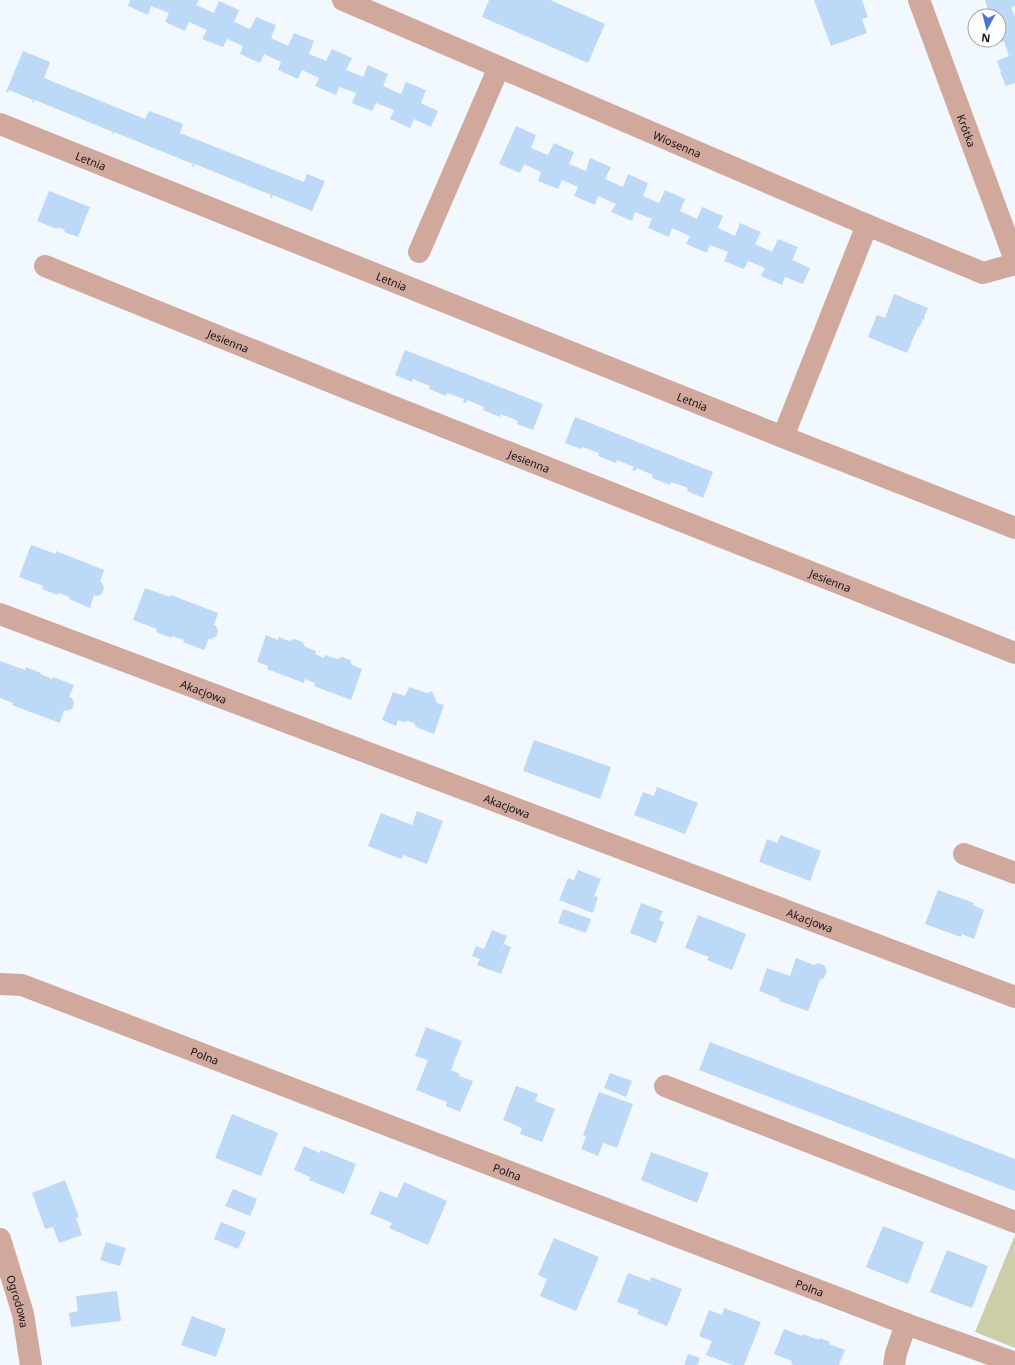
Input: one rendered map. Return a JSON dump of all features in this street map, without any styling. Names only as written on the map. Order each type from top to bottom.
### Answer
[{"type":"street","name":"Wiosenna","points":[[343,0],[867,225],[983,273],[1015,264]]},
{"type":"street","name":"Krótka","points":[[920,0],[1015,260]]},
{"type":"street","points":[[419,252],[499,67]]},
{"type":"street","name":"Letnia","points":[[0,124],[783,438],[1015,528]]},
{"type":"street","points":[[783,438],[867,225]]},
{"type":"street","name":"Jesienna","points":[[45,266],[351,390],[1015,653]]},
{"type":"street","name":"Akacjowa","points":[[0,614],[1015,997]]},
{"type":"street","points":[[964,854],[1015,873]]},
{"type":"street","name":"Polna","points":[[0,984],[22,985],[906,1324],[1015,1363]]},
{"type":"street","points":[[665,1086],[1015,1222]]},
{"type":"street","name":"Ogrodowa","points":[[0,1239],[23,1314],[30,1365]]},
{"type":"street","points":[[894,1365],[896,1352],[906,1324]]},
{"type":"green space","points":[[1015,1235],[1015,1348],[975,1332]]},
{"type":"building","points":[[130,0],[199,0],[196,5],[214,13],[219,1],[239,10],[234,22],[250,29],[256,17],[276,25],[271,38],[288,46],[294,33],[314,41],[309,54],[326,61],[332,49],[352,58],[346,70],[363,77],[368,65],[388,74],[383,86],[401,94],[406,82],[426,90],[421,103],[438,111],[431,127],[414,119],[410,128],[390,119],[394,110],[376,103],[372,111],[352,103],[356,93],[339,87],[336,95],[315,86],[319,78],[302,70],[298,79],[278,70],[281,62],[264,54],[260,63],[240,54],[243,46],[227,39],[223,47],[202,39],[207,30],[189,22],[185,31],[165,22],[169,13],[151,6],[148,15],[128,6]]},
{"type":"building","points":[[489,0],[550,0],[605,24],[588,63],[482,17]]},
{"type":"building","points":[[814,0],[862,0],[868,17],[862,19],[867,33],[831,46]]},
{"type":"building","points":[[1015,0],[1015,6],[1011,7],[1015,17],[1015,83],[1006,86],[997,61],[1009,56],[1006,48],[1007,8],[987,8],[985,1]]},
{"type":"building","points":[[23,51],[50,62],[44,78],[145,119],[149,111],[166,117],[183,124],[180,133],[304,182],[307,174],[325,181],[312,211],[273,195],[272,198],[270,197],[271,195],[195,164],[194,167],[192,166],[193,164],[114,132],[113,135],[113,132],[35,100],[32,103],[33,100],[9,90],[8,93],[6,92]]},
{"type":"building","points":[[516,126],[536,135],[531,148],[548,155],[554,143],[574,152],[569,164],[586,171],[590,158],[611,167],[605,179],[623,187],[628,174],[648,183],[643,196],[659,203],[665,190],[685,199],[680,211],[697,219],[702,207],[723,216],[718,228],[735,236],[740,223],[761,232],[755,244],[772,252],[778,239],[798,247],[792,260],[810,268],[803,284],[785,277],[782,285],[761,276],[765,268],[748,261],[744,269],[724,261],[728,252],[710,245],[707,253],[686,244],[690,236],[672,228],[669,237],[648,228],[652,219],[635,212],[632,221],[611,212],[616,204],[598,196],[595,205],[574,196],[578,187],[562,180],[558,189],[538,181],[541,172],[524,164],[520,173],[499,164]]},
{"type":"building","points":[[49,191],[90,207],[78,237],[64,232],[65,230],[57,227],[57,229],[37,221]]},
{"type":"building","points":[[894,294],[928,308],[924,320],[923,319],[919,328],[918,327],[907,353],[868,337],[877,315],[885,318]]},
{"type":"building","points":[[405,350],[543,404],[533,430],[517,424],[518,421],[501,414],[500,417],[483,410],[484,407],[467,400],[466,403],[463,402],[464,399],[447,393],[446,396],[429,389],[430,386],[413,379],[412,382],[395,375]]},
{"type":"building","points":[[575,417],[713,472],[703,498],[687,491],[688,488],[671,482],[670,485],[652,478],[653,475],[637,468],[635,471],[632,470],[634,467],[617,460],[616,463],[598,456],[599,453],[582,447],[581,449],[565,443]]},
{"type":"building","points":[[31,545],[56,554],[56,551],[104,570],[100,582],[104,588],[102,594],[97,596],[94,595],[90,608],[69,599],[70,597],[58,593],[57,595],[42,589],[43,586],[19,577]]},
{"type":"building","points":[[145,588],[170,597],[171,595],[218,613],[214,625],[218,631],[216,637],[211,639],[209,638],[204,650],[183,642],[184,640],[172,636],[171,638],[156,632],[157,629],[133,620]]},
{"type":"building","points":[[266,635],[278,640],[279,637],[289,641],[294,639],[303,642],[305,647],[316,651],[315,654],[324,658],[325,655],[337,659],[342,657],[350,660],[352,665],[362,669],[351,700],[314,686],[315,683],[305,679],[304,683],[267,669],[268,666],[257,662]]},
{"type":"building","points":[[0,661],[25,670],[26,667],[52,679],[53,677],[74,685],[69,697],[72,698],[74,703],[72,709],[66,711],[64,710],[60,723],[12,705],[13,703],[0,698]]},
{"type":"building","points":[[409,687],[427,693],[432,691],[437,703],[444,705],[434,734],[416,727],[414,723],[408,721],[403,722],[398,720],[396,726],[382,720],[393,692],[405,696]]},
{"type":"building","points":[[534,740],[611,767],[600,799],[523,771]]},
{"type":"building","points":[[657,787],[698,803],[685,834],[634,815],[643,792],[654,796]]},
{"type":"building","points":[[417,811],[443,821],[427,864],[403,855],[401,859],[368,846],[381,813],[412,825]]},
{"type":"building","points":[[781,835],[821,851],[810,881],[759,862],[767,839],[777,843]]},
{"type":"building","points":[[578,870],[601,879],[594,896],[598,897],[593,913],[559,900],[568,878],[574,880]]},
{"type":"building","points":[[938,890],[974,903],[973,905],[984,910],[974,939],[962,934],[961,937],[925,924]]},
{"type":"building","points":[[641,903],[663,911],[659,920],[664,922],[656,943],[630,933]]},
{"type":"building","points":[[563,909],[591,919],[586,933],[558,923]]},
{"type":"building","points":[[698,915],[746,934],[732,970],[707,960],[709,957],[685,948]]},
{"type":"building","points":[[492,930],[507,936],[499,955],[504,944],[511,947],[501,974],[477,965],[480,959],[472,956],[476,946],[484,949]]},
{"type":"building","points":[[796,958],[814,965],[818,963],[824,965],[827,971],[824,978],[820,980],[808,1011],[779,1001],[780,999],[759,991],[767,968],[790,976]]},
{"type":"building","points":[[426,1027],[462,1041],[451,1070],[460,1074],[459,1076],[473,1081],[460,1112],[446,1106],[447,1102],[416,1090],[428,1060],[415,1056]]},
{"type":"building","points":[[710,1042],[1015,1159],[1015,1191],[699,1070]]},
{"type":"building","points":[[610,1073],[632,1081],[626,1097],[604,1088]]},
{"type":"building","points":[[516,1086],[538,1094],[535,1101],[555,1109],[542,1142],[520,1134],[522,1128],[503,1120]]},
{"type":"building","points":[[599,1092],[633,1104],[617,1148],[603,1143],[598,1156],[581,1149],[586,1137],[583,1135]]},
{"type":"building","points":[[232,1114],[278,1133],[261,1176],[215,1158]]},
{"type":"building","points":[[304,1146],[320,1153],[321,1150],[356,1164],[344,1194],[309,1180],[310,1177],[294,1170]]},
{"type":"building","points":[[651,1152],[709,1173],[697,1203],[641,1180]]},
{"type":"building","points":[[65,1180],[79,1217],[76,1218],[82,1235],[59,1243],[53,1227],[45,1229],[32,1193]]},
{"type":"building","points":[[404,1182],[447,1201],[428,1245],[389,1228],[392,1223],[370,1214],[380,1191],[397,1198]]},
{"type":"building","points":[[233,1189],[257,1199],[250,1216],[225,1206]]},
{"type":"building","points":[[221,1222],[246,1232],[238,1249],[214,1239]]},
{"type":"building","points":[[883,1226],[924,1242],[908,1284],[866,1267]]},
{"type":"building","points":[[554,1238],[599,1257],[576,1311],[540,1296],[547,1279],[538,1275]]},
{"type":"building","points":[[106,1242],[126,1248],[120,1266],[100,1260]]},
{"type":"building","points":[[947,1250],[988,1266],[972,1308],[930,1292]]},
{"type":"building","points":[[628,1273],[650,1281],[651,1277],[682,1289],[667,1326],[637,1314],[639,1310],[617,1302]]},
{"type":"building","points":[[117,1291],[121,1321],[71,1327],[69,1313],[78,1311],[76,1296]]},
{"type":"building","points":[[724,1308],[761,1322],[744,1365],[733,1365],[706,1355],[712,1341],[699,1336],[709,1310],[722,1315]]},
{"type":"building","points":[[192,1316],[226,1329],[216,1357],[181,1345]]},
{"type":"building","points":[[784,1329],[802,1336],[803,1334],[819,1340],[820,1338],[830,1342],[829,1344],[845,1350],[839,1365],[795,1365],[791,1364],[792,1361],[774,1354]]},
{"type":"building","points":[[688,1354],[700,1358],[697,1365],[684,1365]]}]
